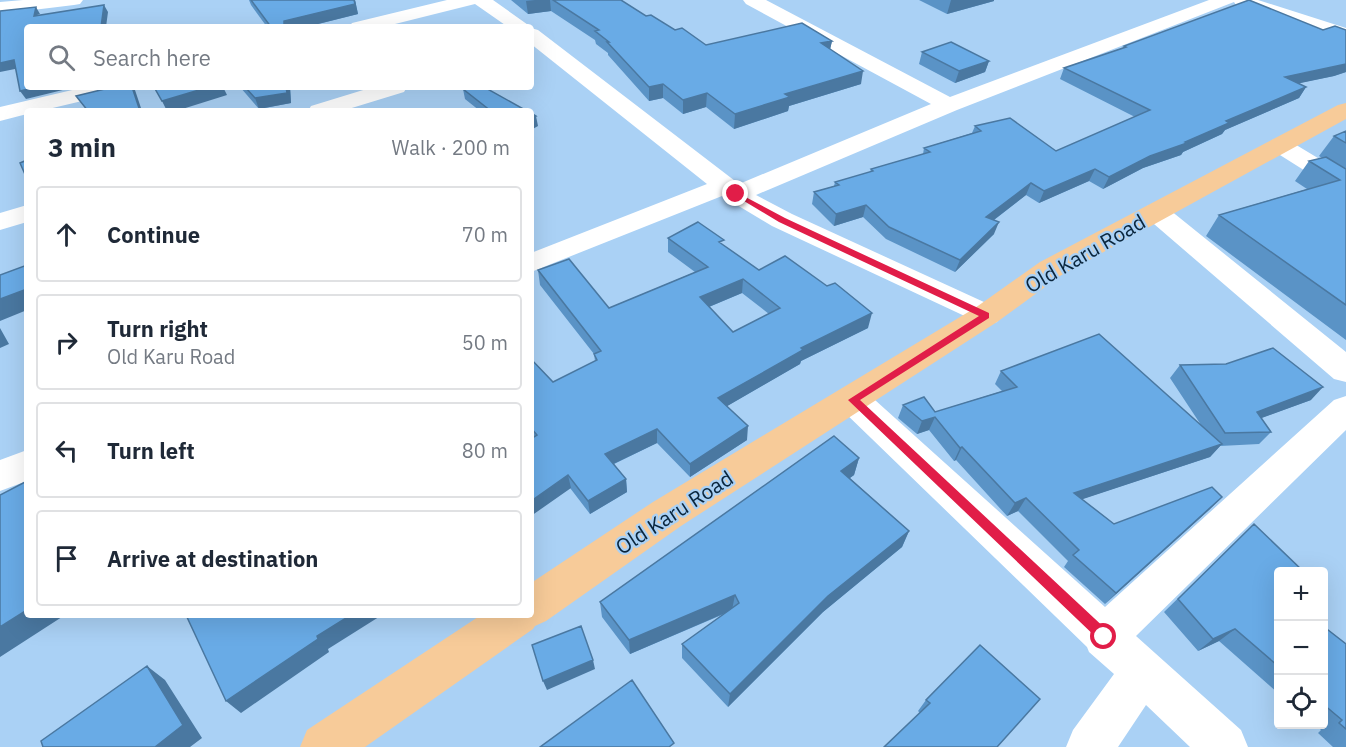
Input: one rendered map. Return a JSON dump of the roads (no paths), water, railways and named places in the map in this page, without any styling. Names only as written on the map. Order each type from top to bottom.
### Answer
[{"type":"main road","name":"Old Karu Road","points":[[534,604],[667,514],[986,315],[1050,269],[1346,110]]},
{"type":"main road","points":[[324,747],[515,618]]},
{"type":"street","points":[[0,8],[74,0]]},
{"type":"street","points":[[371,24],[470,0]]},
{"type":"street","points":[[482,0],[517,24]]},
{"type":"street","points":[[758,3],[791,0]]},
{"type":"street","points":[[534,262],[730,190],[1226,0]]},
{"type":"street","points":[[1237,0],[1346,34]]},
{"type":"street","points":[[758,3],[949,105]]},
{"type":"street","points":[[536,42],[730,190],[782,220],[986,315]]},
{"type":"street","points":[[25,108],[100,90]]},
{"type":"street","points":[[346,107],[388,90]]},
{"type":"street","points":[[0,114],[24,108]]},
{"type":"street","points":[[1281,145],[1346,186]]},
{"type":"street","points":[[1156,212],[1346,370]]},
{"type":"street","points":[[0,222],[24,214]]},
{"type":"street","points":[[853,400],[1224,747]]},
{"type":"street","points":[[1104,637],[1346,409]]},
{"type":"street","points":[[0,476],[24,466]]},
{"type":"street","points":[[1090,747],[1143,671]]}]
